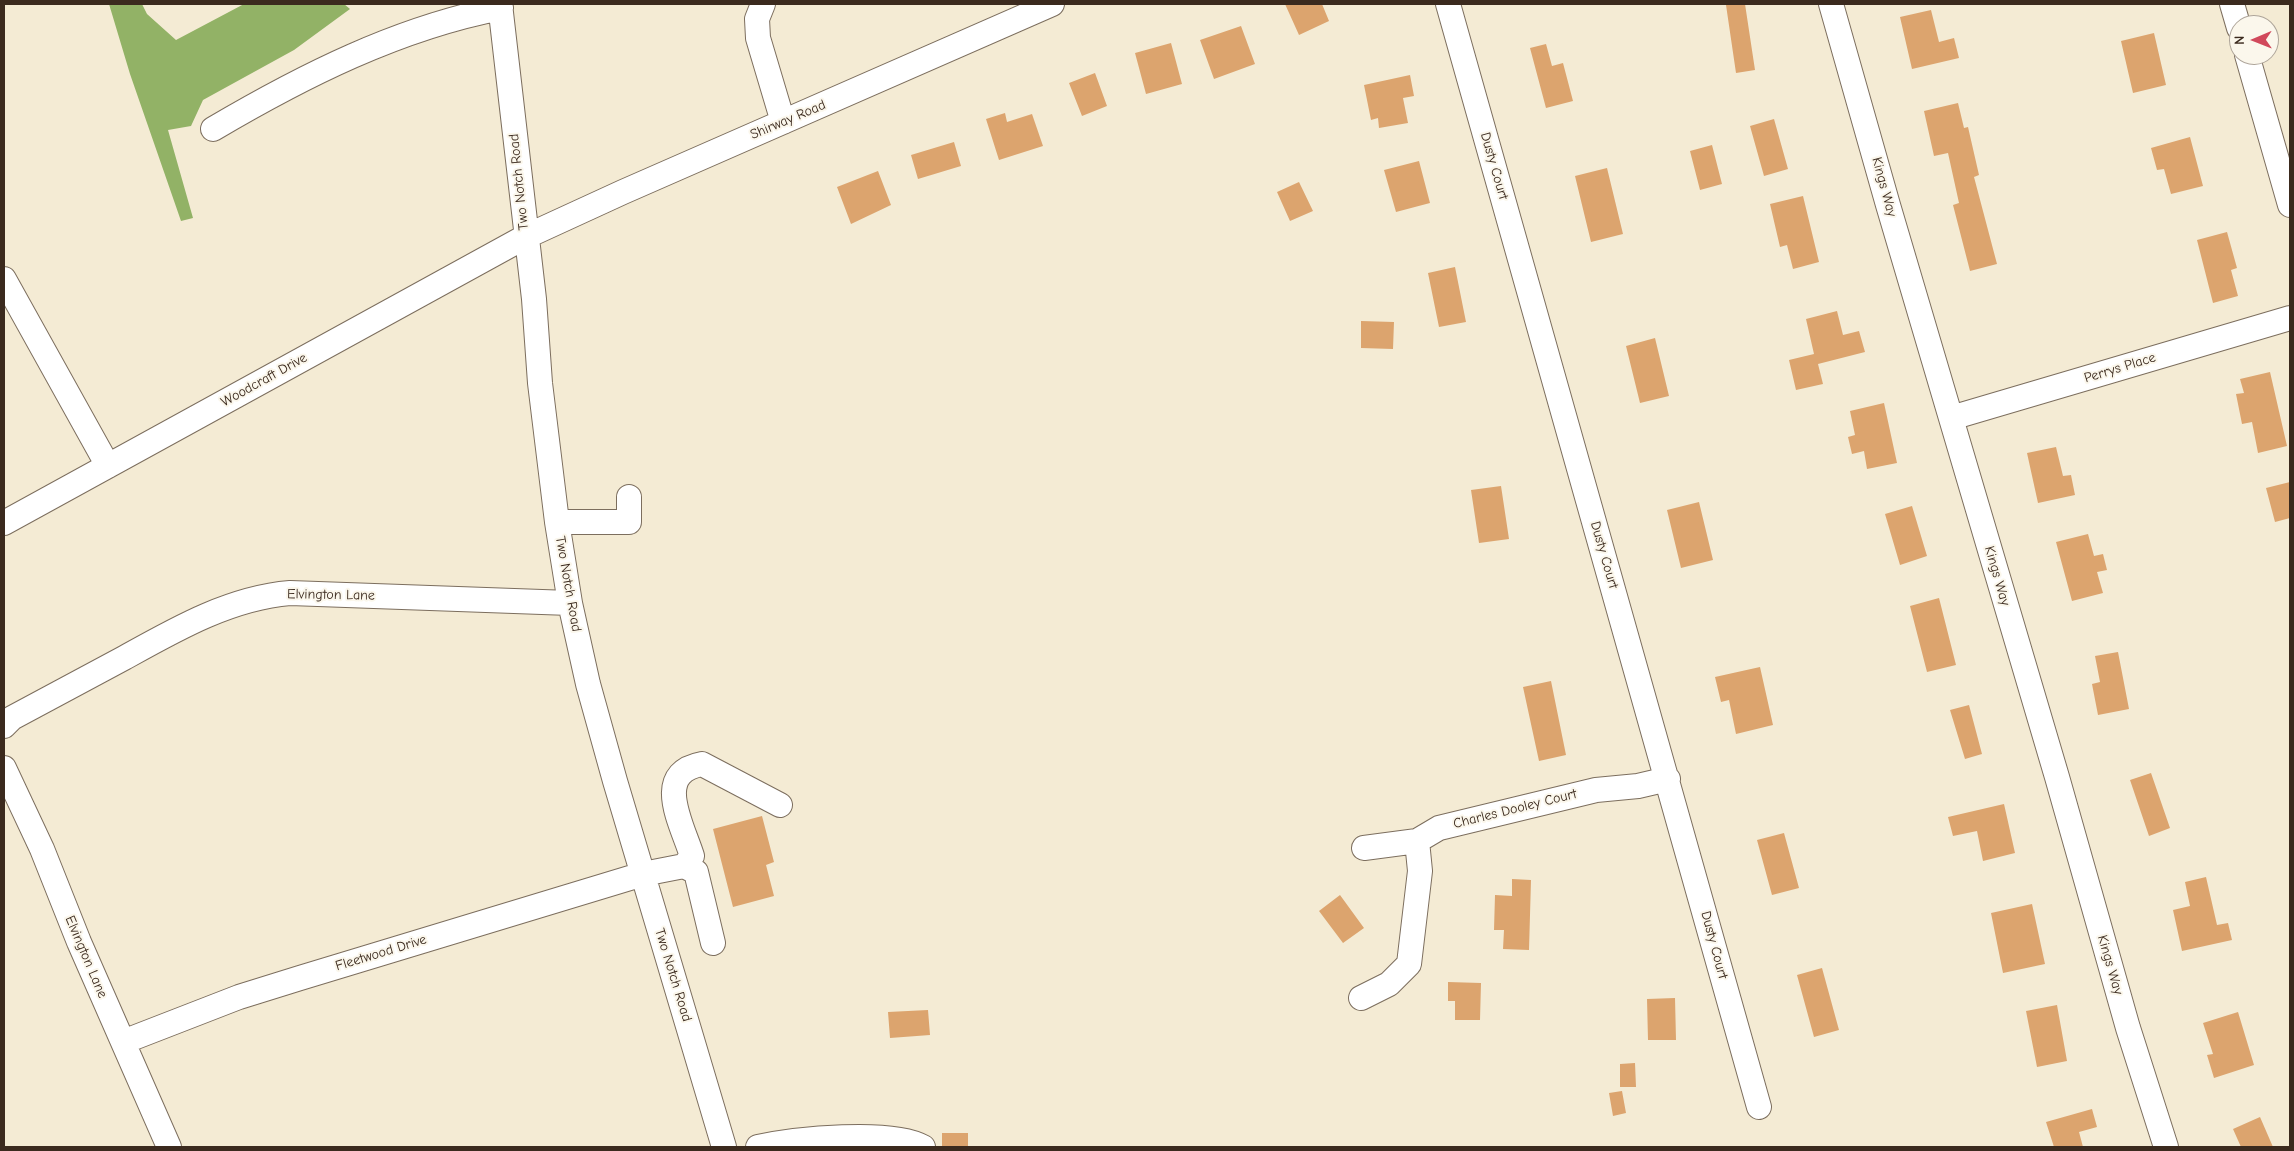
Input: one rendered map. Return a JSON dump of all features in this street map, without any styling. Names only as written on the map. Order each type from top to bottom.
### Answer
[{"type":"street","points":[[763,4],[757,19],[758,38],[783,122]]},
{"type":"street","name":"Shirway Road","points":[[525,237],[1052,4]]},
{"type":"street","name":"Dusty Court","points":[[1448,4],[1759,1107]]},
{"type":"street","name":"Kings Way","points":[[1831,4],[1950,418],[2057,777],[2128,1028],[2166,1147]]},
{"type":"street","points":[[213,129],[255,104],[370,48],[471,14],[501,6]]},
{"type":"street","name":"Two Notch Road","points":[[501,6],[557,522],[570,603],[590,693],[724,1147]]},
{"type":"street","points":[[2250,65],[2290,205]]},
{"type":"street","name":"Woodcraft Drive","points":[[4,523],[525,237]]},
{"type":"street","points":[[4,278],[108,466]]},
{"type":"street","name":"Perrys Place","points":[[1950,418],[2290,318]]},
{"type":"street","points":[[557,522],[629,522],[629,497]]},
{"type":"street","name":"Elvington Lane","points":[[4,726],[12,718],[154,641],[227,606],[274,594],[570,603]]},
{"type":"street","points":[[713,943],[696,872],[684,866],[692,856],[672,794],[675,780],[687,766],[702,764],[780,805]]},
{"type":"street","name":"Elvington Lane","points":[[4,768],[42,849],[122,1042],[169,1147]]},
{"type":"street","name":"Charles Dooley Court","points":[[1364,848],[1417,841],[1439,828],[1480,816],[1596,790],[1638,786],[1668,779]]},
{"type":"street","points":[[1361,998],[1389,984],[1409,964],[1420,871],[1417,841]]},
{"type":"street","name":"Fleetwood Drive","points":[[122,1042],[239,998],[300,978],[643,874],[684,866]]},
{"type":"street","points":[[758,1147],[795,1140],[861,1143],[905,1140],[923,1147]]},
{"type":"green space","points":[[109,4],[142,4],[147,14],[176,40],[244,4],[344,4],[350,9],[294,50],[203,100],[191,126],[168,130],[193,218],[181,221],[130,74]]},
{"type":"building","points":[[1285,4],[1322,4],[1329,21],[1299,35]]},
{"type":"building","points":[[1745,4],[1755,70],[1736,73],[1726,5]]},
{"type":"building","points":[[1931,10],[1939,42],[1954,38],[1959,58],[1912,69],[1900,17]]},
{"type":"building","points":[[1241,26],[1255,64],[1214,79],[1200,40]]},
{"type":"building","points":[[2154,33],[2166,85],[2133,93],[2121,41]]},
{"type":"building","points":[[1171,43],[1182,84],[1146,94],[1135,53]]},
{"type":"building","points":[[1546,44],[1552,66],[1563,63],[1573,101],[1546,108],[1530,48]]},
{"type":"building","points":[[1095,73],[1107,106],[1082,116],[1069,83]]},
{"type":"building","points":[[1410,75],[1414,96],[1403,98],[1408,123],[1379,128],[1378,118],[1371,120],[1364,85]]},
{"type":"building","points":[[1958,103],[1964,128],[1968,127],[1979,175],[1974,177],[1997,264],[1970,271],[1953,205],[1959,203],[1948,153],[1934,156],[1924,111]]},
{"type":"building","points":[[1005,113],[1007,122],[1032,114],[1043,146],[999,160],[986,119]]},
{"type":"building","points":[[1774,119],[1788,169],[1764,176],[1750,126]]},
{"type":"building","points":[[2190,137],[2203,186],[2171,194],[2164,169],[2157,170],[2151,148]]},
{"type":"building","points":[[954,142],[961,166],[918,179],[911,155]]},
{"type":"building","points":[[1712,145],[1722,184],[1700,190],[1690,151]]},
{"type":"building","points":[[1419,161],[1430,203],[1396,212],[1384,170]]},
{"type":"building","points":[[1607,168],[1623,234],[1591,242],[1575,176]]},
{"type":"building","points":[[878,171],[891,205],[851,224],[837,187]]},
{"type":"building","points":[[1299,182],[1313,211],[1290,221],[1277,192]]},
{"type":"building","points":[[1803,196],[1819,262],[1793,269],[1787,245],[1780,247],[1770,204]]},
{"type":"building","points":[[2227,232],[2237,268],[2231,270],[2238,296],[2213,303],[2197,240]]},
{"type":"building","points":[[1455,267],[1466,322],[1439,327],[1428,273]]},
{"type":"building","points":[[1837,311],[1843,335],[1859,331],[1865,352],[1818,364],[1823,384],[1796,390],[1789,360],[1814,354],[1806,319]]},
{"type":"building","points":[[1361,321],[1394,322],[1393,349],[1361,348]]},
{"type":"building","points":[[1655,338],[1669,396],[1640,403],[1626,346]]},
{"type":"building","points":[[2270,372],[2287,446],[2258,453],[2252,422],[2242,424],[2236,394],[2244,393],[2240,379]]},
{"type":"building","points":[[1884,403],[1897,463],[1867,469],[1864,451],[1852,454],[1848,437],[1855,435],[1850,411]]},
{"type":"building","points":[[2056,447],[2063,476],[2071,475],[2075,495],[2038,503],[2027,453]]},
{"type":"building","points":[[2290,482],[2290,518],[2275,522],[2266,488]]},
{"type":"building","points":[[1501,486],[1509,539],[1479,543],[1471,490]]},
{"type":"building","points":[[1699,502],[1713,560],[1681,568],[1667,510]]},
{"type":"building","points":[[1912,506],[1927,556],[1900,565],[1885,514]]},
{"type":"building","points":[[2088,534],[2094,556],[2103,554],[2107,570],[2097,572],[2103,593],[2072,601],[2056,542]]},
{"type":"building","points":[[1939,598],[1956,665],[1927,672],[1910,606]]},
{"type":"building","points":[[2118,652],[2129,709],[2098,715],[2092,684],[2100,682],[2095,656]]},
{"type":"building","points":[[1760,667],[1773,725],[1736,734],[1729,700],[1721,702],[1715,677]]},
{"type":"building","points":[[1551,681],[1566,755],[1539,761],[1523,687]]},
{"type":"building","points":[[1969,705],[1982,754],[1965,759],[1950,710]]},
{"type":"building","points":[[2151,773],[2170,828],[2149,836],[2130,780]]},
{"type":"building","points":[[2004,804],[2015,853],[1983,861],[1977,831],[1953,836],[1948,817]]},
{"type":"building","points":[[762,816],[774,862],[766,865],[774,896],[733,907],[713,829]]},
{"type":"building","points":[[1784,833],[1799,888],[1772,895],[1757,840]]},
{"type":"building","points":[[2206,877],[2217,925],[2228,923],[2232,940],[2182,951],[2173,910],[2190,906],[2185,882]]},
{"type":"building","points":[[1512,879],[1531,880],[1529,950],[1503,949],[1504,930],[1494,930],[1495,895],[1512,896]]},
{"type":"building","points":[[1340,895],[1364,928],[1343,943],[1319,911]]},
{"type":"building","points":[[2032,904],[2045,964],[2003,973],[1991,913]]},
{"type":"building","points":[[1822,968],[1839,1030],[1814,1037],[1797,975]]},
{"type":"building","points":[[1448,982],[1481,983],[1480,1020],[1455,1020],[1455,1001],[1448,1001]]},
{"type":"building","points":[[1675,998],[1676,1040],[1648,1040],[1647,999]]},
{"type":"building","points":[[2057,1005],[2067,1061],[2037,1067],[2026,1011]]},
{"type":"building","points":[[928,1010],[930,1035],[890,1038],[888,1012]]},
{"type":"building","points":[[2238,1012],[2254,1065],[2214,1078],[2207,1055],[2213,1054],[2203,1023]]},
{"type":"building","points":[[1635,1063],[1636,1087],[1620,1087],[1620,1064]]},
{"type":"building","points":[[1622,1091],[1626,1113],[1613,1116],[1609,1093]]},
{"type":"building","points":[[2092,1109],[2097,1127],[2079,1132],[2083,1147],[2054,1147],[2046,1122]]},
{"type":"building","points":[[2260,1117],[2273,1147],[2241,1147],[2233,1129]]},
{"type":"building","points":[[942,1133],[968,1133],[968,1147],[942,1147]]}]
